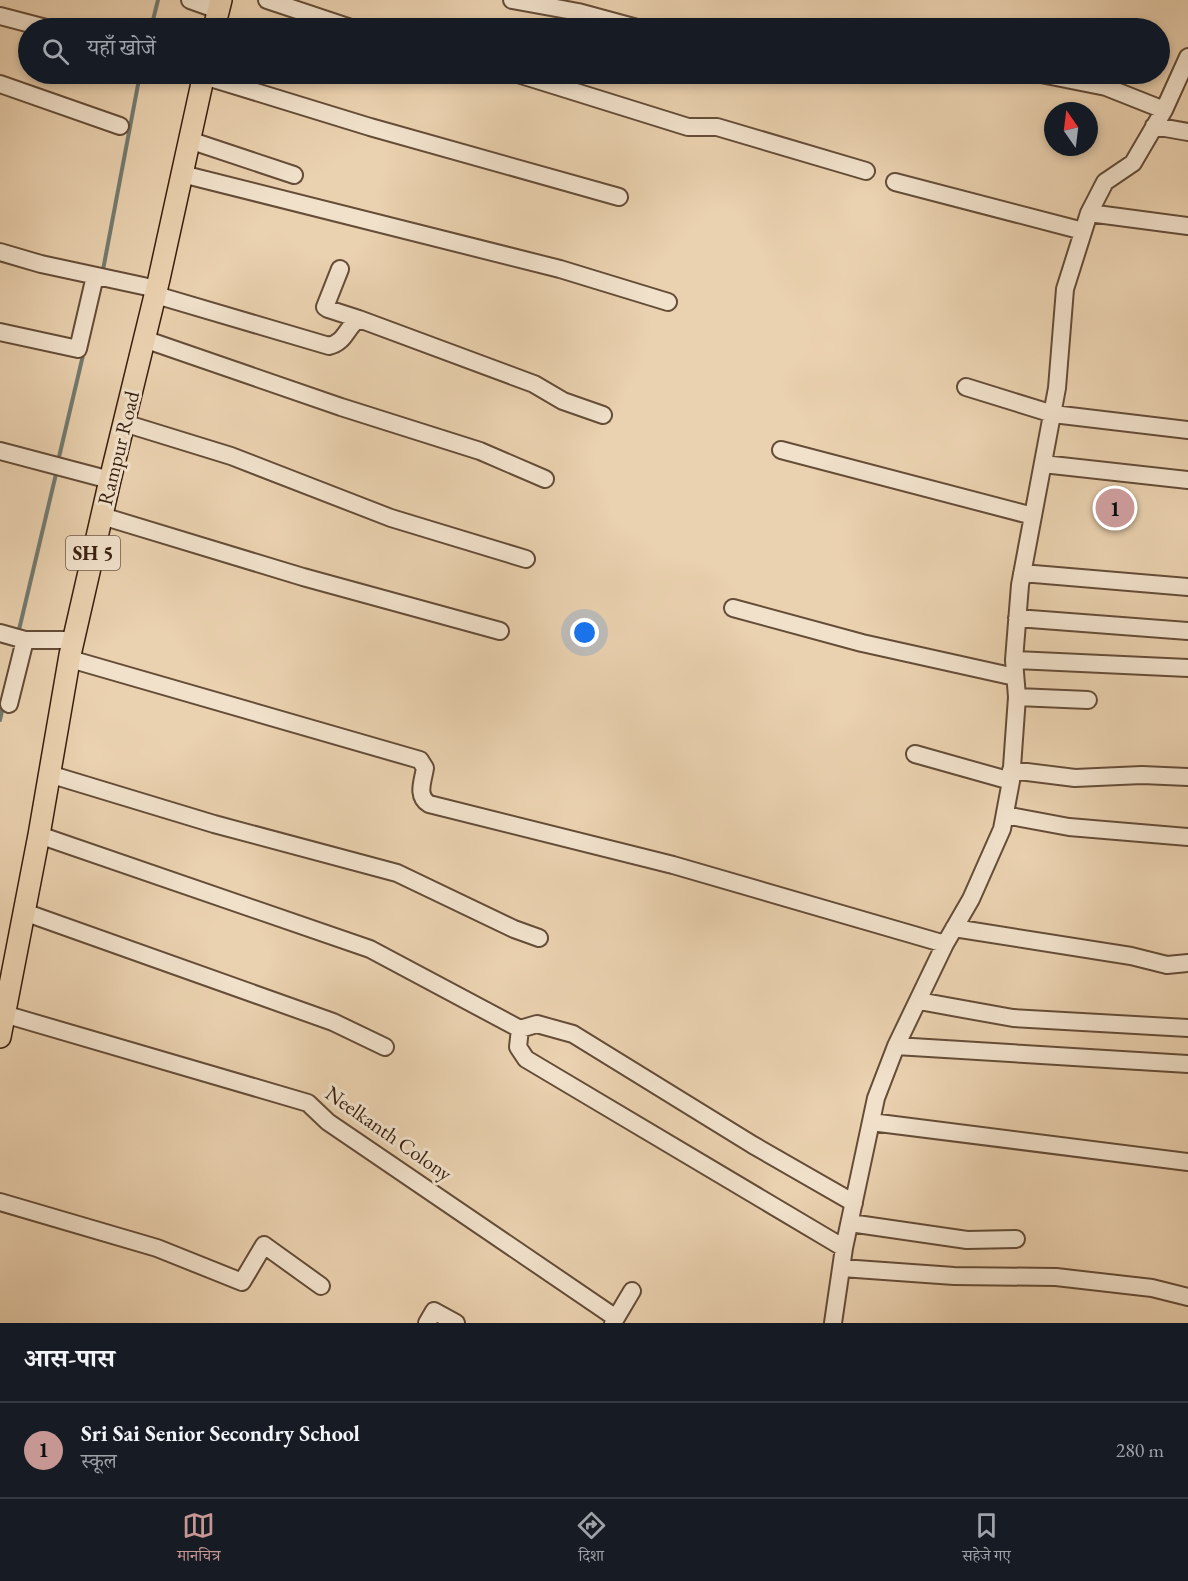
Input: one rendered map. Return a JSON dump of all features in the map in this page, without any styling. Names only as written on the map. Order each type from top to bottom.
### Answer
[{"type":"main road","name":"Rampur Road","points":[[0,1037],[4,1014],[5,977],[24,912],[72,650],[202,84]]},
{"type":"street","points":[[190,0],[218,13]]},
{"type":"street","points":[[267,0],[321,18]]},
{"type":"street","points":[[512,0],[600,18]]},
{"type":"street","points":[[0,16],[18,21]]},
{"type":"street","points":[[833,1323],[844,1248],[876,1098],[896,1046],[945,944],[970,899],[1002,829],[1011,776],[1017,697],[1015,669],[1017,618],[1022,573],[1057,388],[1065,289],[1089,213],[1105,182],[1133,164],[1164,110],[1188,57]]},
{"type":"street","points":[[0,84],[120,126]]},
{"type":"street","points":[[233,84],[370,127],[619,197]]},
{"type":"street","points":[[550,84],[688,127],[717,127],[866,171]]},
{"type":"street","points":[[1091,84],[1106,87],[1164,110]]},
{"type":"street","points":[[1154,126],[1188,132]]},
{"type":"street","points":[[189,140],[294,175]]},
{"type":"street","points":[[182,174],[560,269],[668,302]]},
{"type":"street","points":[[895,182],[1083,231]]},
{"type":"street","points":[[1089,213],[1188,226]]},
{"type":"street","points":[[0,252],[156,292],[329,346],[341,341],[354,322],[359,319]]},
{"type":"street","points":[[340,269],[325,307],[328,309],[534,384],[563,401],[603,415]]},
{"type":"street","points":[[0,332],[78,349],[95,276]]},
{"type":"street","points":[[144,339],[351,411],[480,451],[545,479]]},
{"type":"street","points":[[966,387],[1053,414],[1188,430]]},
{"type":"street","points":[[124,423],[231,456],[391,518],[526,559]]},
{"type":"street","points":[[781,450],[1033,516]]},
{"type":"street","points":[[0,451],[110,480]]},
{"type":"street","points":[[1043,464],[1188,480]]},
{"type":"street","points":[[102,516],[303,577],[500,631]]},
{"type":"street","points":[[1022,573],[1188,587]]},
{"type":"street","points":[[733,608],[862,643],[1015,669],[1188,668]]},
{"type":"street","points":[[1017,618],[1188,631]]},
{"type":"street","points":[[9,704],[15,637],[72,650],[420,760],[425,768],[420,794],[429,804],[673,864],[945,944]]},
{"type":"street","points":[[1017,697],[1088,700]]},
{"type":"street","points":[[915,754],[1011,776],[1188,777]]},
{"type":"street","points":[[49,774],[214,824],[397,873],[514,929],[539,938]]},
{"type":"street","points":[[1005,814],[1069,827],[1188,837]]},
{"type":"street","points":[[39,835],[370,949],[520,1029],[537,1024],[573,1034],[753,1145],[854,1203]]},
{"type":"street","points":[[24,912],[333,1022],[385,1047]]},
{"type":"street","points":[[954,928],[1131,956],[1167,965],[1188,963]]},
{"type":"street","points":[[919,1000],[1013,1018],[1188,1028]]},
{"type":"street","name":"Neelkanth Colony","points":[[4,1014],[308,1103],[328,1122],[615,1321]]},
{"type":"street","points":[[520,1029],[518,1047],[526,1059],[844,1248]]},
{"type":"street","points":[[896,1046],[1188,1064]]},
{"type":"street","points":[[871,1122],[1188,1162]]},
{"type":"street","points":[[0,1202],[157,1248],[242,1282],[264,1245],[321,1286]]},
{"type":"street","points":[[850,1222],[967,1240],[1016,1239]]},
{"type":"street","points":[[842,1268],[954,1276],[1056,1277],[1152,1288],[1188,1297]]},
{"type":"street","points":[[615,1321],[632,1291]]},
{"type":"street","points":[[427,1323],[434,1311],[456,1323]]},
{"type":"waterway","points":[[154,18],[158,0]]},
{"type":"waterway","points":[[103,270],[138,84]]},
{"type":"waterway","points":[[59,457],[84,351]]},
{"type":"waterway","points":[[18,634],[56,474]]},
{"type":"waterway","points":[[0,720],[3,706]]},
{"type":"place","name":"Sri Sai Senior Secondry School","points":[[1115,508]]}]
